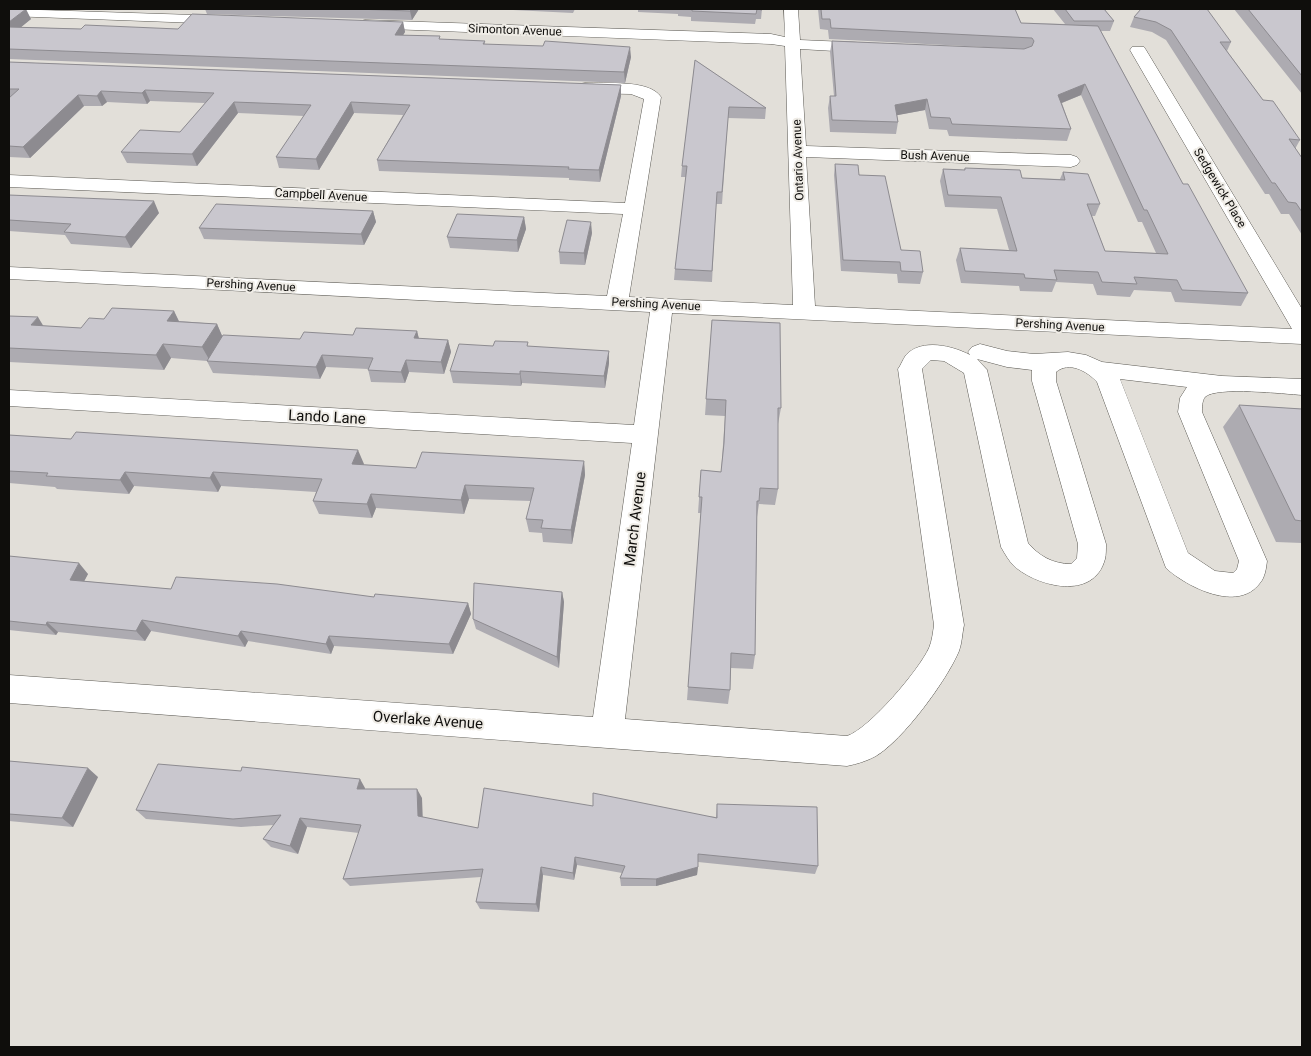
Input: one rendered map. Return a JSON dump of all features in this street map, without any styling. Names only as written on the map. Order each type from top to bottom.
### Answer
[{"type":"street","name":"Ontario Avenue","points":[[791,9],[799,151],[804,312]]},
{"type":"street","points":[[9,12],[174,13],[238,20]]},
{"type":"street","name":"Simonton Avenue","points":[[347,24],[771,39],[810,46],[887,49]]},
{"type":"street","name":"Sedgewick Place","points":[[1138,50],[1302,327]]},
{"type":"street","points":[[567,88],[637,90],[649,93],[653,97],[618,303]]},
{"type":"street","name":"Bush Avenue","points":[[799,151],[1071,161]]},
{"type":"street","name":"Campbell Avenue","points":[[9,181],[633,209]]},
{"type":"street","name":"Pershing Avenue","points":[[9,273],[1302,337]]},
{"type":"street","name":"March Avenue","points":[[607,733],[662,305]]},
{"type":"street","points":[[972,320],[973,357],[1015,547],[1025,560],[1032,565],[1050,574],[1069,576],[1087,567],[1091,562],[1092,549],[1044,381],[1044,369],[1053,362]]},
{"type":"street","name":"Overlake Avenue","points":[[9,689],[847,751],[864,746],[879,735],[909,700],[939,659],[944,649],[948,625],[910,369],[919,357],[934,353],[973,357]]},
{"type":"street","points":[[973,357],[995,357],[1028,363],[1075,360],[1099,369],[1222,383],[1302,387]]},
{"type":"street","points":[[1099,369],[1112,386],[1176,560],[1194,576],[1222,585],[1230,585],[1238,584],[1250,575],[1253,562],[1190,412],[1190,404],[1198,390],[1208,385],[1222,383]]},
{"type":"street","name":"Lando Lane","points":[[9,398],[646,435]]},
{"type":"building","points":[[9,9],[26,9],[9,22]]},
{"type":"building","points":[[355,9],[412,9],[410,11]]},
{"type":"building","points":[[692,9],[757,9],[756,14],[692,11]]},
{"type":"building","points":[[821,9],[1015,9],[1021,23],[1098,26],[1183,184],[1188,184],[1248,293],[1182,290],[1177,280],[1134,277],[1137,284],[1102,282],[1098,272],[1054,270],[1057,280],[1025,278],[1024,274],[965,271],[960,248],[1017,251],[1001,197],[948,195],[943,169],[1020,170],[1022,178],[1065,180],[1063,172],[1088,174],[1100,204],[1087,204],[1105,251],[1168,254],[1147,210],[1144,210],[1085,84],[1058,95],[1071,129],[952,124],[950,118],[931,117],[927,99],[895,105],[898,122],[832,120],[830,96],[836,96],[832,41],[1024,49],[1032,46],[1034,41],[1032,38],[831,28],[830,19],[822,19]]},
{"type":"building","points":[[1065,9],[1104,9],[1114,21],[1074,21]]},
{"type":"building","points":[[1141,9],[1207,9],[1231,42],[1220,42],[1263,100],[1273,101],[1300,140],[1289,139],[1302,158],[1302,212],[1296,203],[1288,202],[1275,183],[1272,183],[1171,30],[1156,22],[1134,17]]},
{"type":"building","points":[[1248,9],[1302,9],[1302,76]]},
{"type":"building","points":[[192,14],[403,22],[395,35],[440,36],[439,39],[485,41],[483,44],[543,46],[545,41],[630,47],[624,72],[9,49],[9,27],[81,29],[85,25],[178,29]]},
{"type":"building","points":[[695,60],[766,108],[729,107],[722,192],[717,192],[712,271],[675,269],[687,166],[682,166]]},
{"type":"building","points":[[9,62],[621,85],[599,170],[568,169],[569,167],[377,160],[410,105],[351,102],[316,159],[276,157],[311,105],[234,102],[192,154],[121,152],[140,130],[180,132],[214,93],[145,90],[142,93],[101,91],[97,96],[78,95],[23,147],[9,146],[9,98],[19,89],[9,89]]},
{"type":"building","points":[[835,164],[858,165],[859,175],[885,176],[901,250],[920,251],[923,272],[901,271],[900,262],[843,260]]},
{"type":"building","points":[[9,195],[154,201],[125,237],[64,232],[71,224],[9,220]]},
{"type":"building","points":[[216,204],[373,211],[361,234],[199,228]]},
{"type":"building","points":[[457,214],[524,217],[517,240],[447,237]]},
{"type":"building","points":[[567,220],[591,222],[584,253],[559,252]]},
{"type":"building","points":[[112,308],[174,311],[167,321],[217,324],[202,347],[163,344],[156,355],[9,348],[9,316],[38,317],[31,325],[81,328],[89,318],[104,319]]},
{"type":"building","points":[[712,320],[780,323],[781,408],[778,408],[778,489],[760,488],[759,501],[757,501],[755,655],[731,653],[730,690],[688,687],[702,497],[699,497],[701,470],[721,472],[724,443],[726,400],[706,399]]},
{"type":"building","points":[[356,328],[417,331],[414,338],[448,340],[441,362],[406,360],[401,372],[368,370],[373,358],[322,355],[316,367],[207,361],[223,335],[300,339],[304,332],[353,335]]},
{"type":"building","points":[[495,341],[528,342],[527,346],[609,351],[604,376],[520,371],[520,374],[450,371],[459,344],[493,346]]},
{"type":"building","points":[[1239,405],[1302,409],[1302,521],[1295,520]]},
{"type":"building","points":[[76,432],[358,450],[352,464],[416,468],[422,452],[584,461],[571,530],[541,528],[543,520],[526,519],[534,488],[465,485],[461,500],[371,494],[367,504],[313,501],[322,479],[213,472],[210,478],[125,472],[120,480],[46,476],[48,473],[9,471],[9,435],[71,439]]},
{"type":"building","points":[[9,556],[79,563],[70,580],[171,589],[176,577],[277,584],[374,597],[375,594],[468,603],[449,644],[329,636],[326,644],[241,631],[238,636],[142,620],[136,631],[47,622],[46,625],[9,621]]},
{"type":"building","points":[[474,583],[562,592],[557,657],[473,619]]},
{"type":"building","points":[[9,761],[88,768],[62,818],[9,814]]},
{"type":"building","points":[[158,764],[241,771],[242,767],[360,779],[357,789],[417,789],[418,816],[478,828],[484,788],[593,806],[593,793],[717,818],[717,804],[817,807],[818,866],[698,854],[698,867],[656,879],[620,878],[625,866],[575,857],[573,873],[541,867],[536,904],[476,902],[483,869],[343,879],[361,825],[300,818],[290,846],[263,839],[281,815],[233,819],[136,810]]}]
